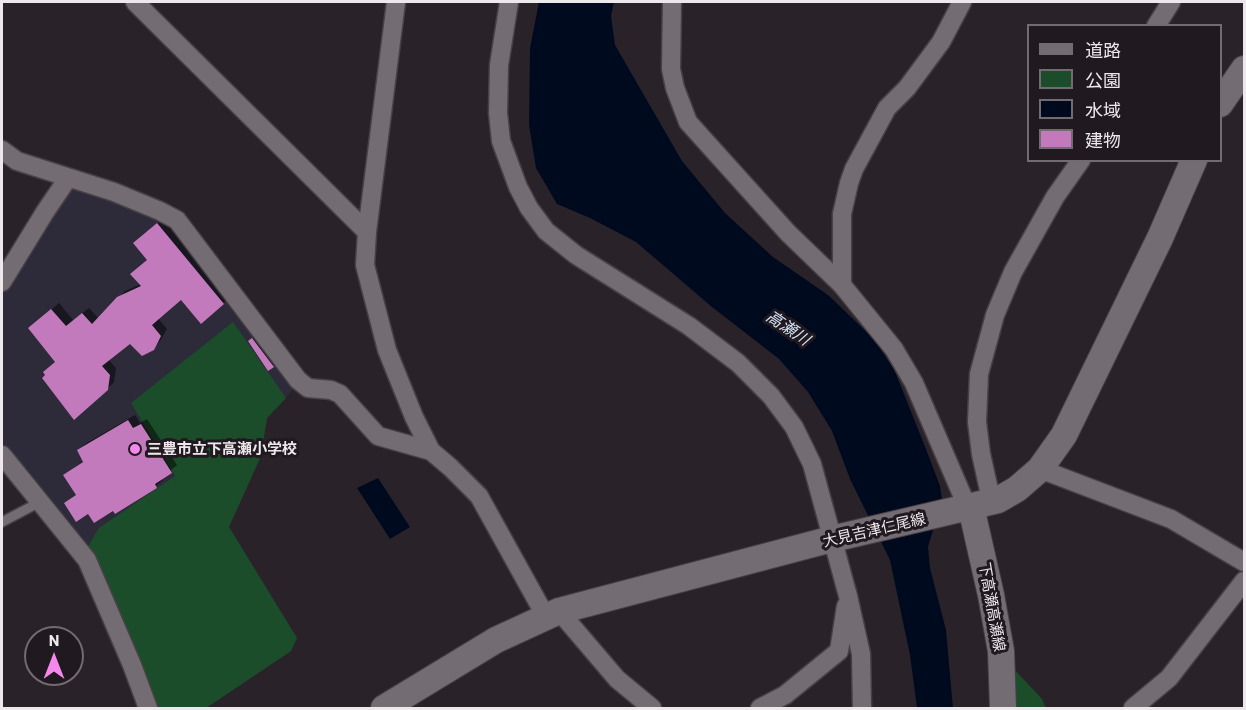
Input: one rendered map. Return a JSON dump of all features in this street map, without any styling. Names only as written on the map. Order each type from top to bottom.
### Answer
[{"type":"main road","points":[[1222,103],[1245,69]]},
{"type":"main road","name":"大見吉津仁尾線","points":[[384,708],[496,640],[552,614],[832,539],[998,501],[1017,489],[1040,469],[1064,435],[1083,400],[1160,238],[1193,162]]},
{"type":"main road","name":"下高瀬高瀬線","points":[[971,507],[1001,651],[1003,708]]},
{"type":"street","points":[[135,2],[367,232]]},
{"type":"street","points":[[396,2],[367,232],[365,265],[387,350],[414,417],[431,451],[479,496],[552,614],[617,680],[652,708]]},
{"type":"street","points":[[509,2],[499,65],[498,113],[501,141],[507,162],[529,208],[546,231],[576,255],[689,326],[738,363],[771,396],[794,427],[812,464],[848,596],[861,654],[862,708]]},
{"type":"street","points":[[672,2],[671,69],[675,88],[688,122],[788,233],[842,285],[894,349],[914,383],[963,497],[971,507]]},
{"type":"street","points":[[842,285],[842,214],[854,169],[887,108],[907,88],[941,42],[962,2]]},
{"type":"street","points":[[1156,24],[1171,2]]},
{"type":"street","points":[[2,150],[17,161],[114,192],[177,220],[298,381],[308,388],[331,390],[340,394],[378,436],[431,451]]},
{"type":"street","points":[[998,501],[989,490],[981,454],[977,422],[979,374],[995,315],[1013,272],[1055,197],[1080,162]]},
{"type":"street","points":[[2,282],[68,178]]},
{"type":"street","points":[[2,454],[87,560],[148,708]]},
{"type":"street","points":[[1040,469],[1171,519],[1245,562]]},
{"type":"street","points":[[1133,708],[1169,678],[1245,581]]},
{"type":"street","points":[[760,708],[785,695],[839,651],[848,596]]},
{"type":"lane","points":[[2,522],[40,502]]},
{"type":"shaded area","name":"三豊市立下高瀬小学校","points":[[73,184],[165,218],[296,386],[267,418],[261,456],[229,527],[297,638],[291,651],[206,708],[64,515],[2,442],[2,294]]},
{"type":"green space","points":[[233,322],[286,398],[267,418],[261,456],[229,527],[297,638],[291,651],[206,708],[156,708],[88,546],[99,528],[175,476],[131,403]]},
{"type":"green space","points":[[1011,666],[1042,699],[1046,708],[1010,708]]},
{"type":"water","name":"高瀬川","points":[[539,2],[614,2],[611,16],[615,45],[682,161],[725,213],[773,257],[828,295],[874,339],[894,369],[940,486],[942,500],[928,547],[930,568],[946,630],[953,708],[917,708],[910,655],[890,560],[850,479],[832,431],[808,392],[779,359],[712,307],[636,242],[557,204],[536,168],[529,125],[530,48]]},
{"type":"water","points":[[378,478],[410,527],[390,539],[357,488]]},
{"type":"building","points":[[157,223],[224,304],[201,324],[181,300],[152,325],[161,336],[154,350],[142,356],[130,344],[102,366],[110,375],[108,390],[74,420],[42,378],[45,375],[43,372],[55,362],[28,328],[51,309],[66,326],[82,313],[92,324],[117,297],[141,286],[130,274],[147,260],[133,243]]},
{"type":"building","points":[[252,338],[274,367],[268,371],[248,341]]},
{"type":"building","points":[[128,420],[133,428],[141,424],[172,473],[155,484],[157,488],[115,514],[113,511],[94,523],[88,514],[76,522],[64,503],[76,495],[63,475],[83,462],[77,450]]},
{"type":"place","name":"三豊市立下高瀬小学校","points":[[135,449]]}]
